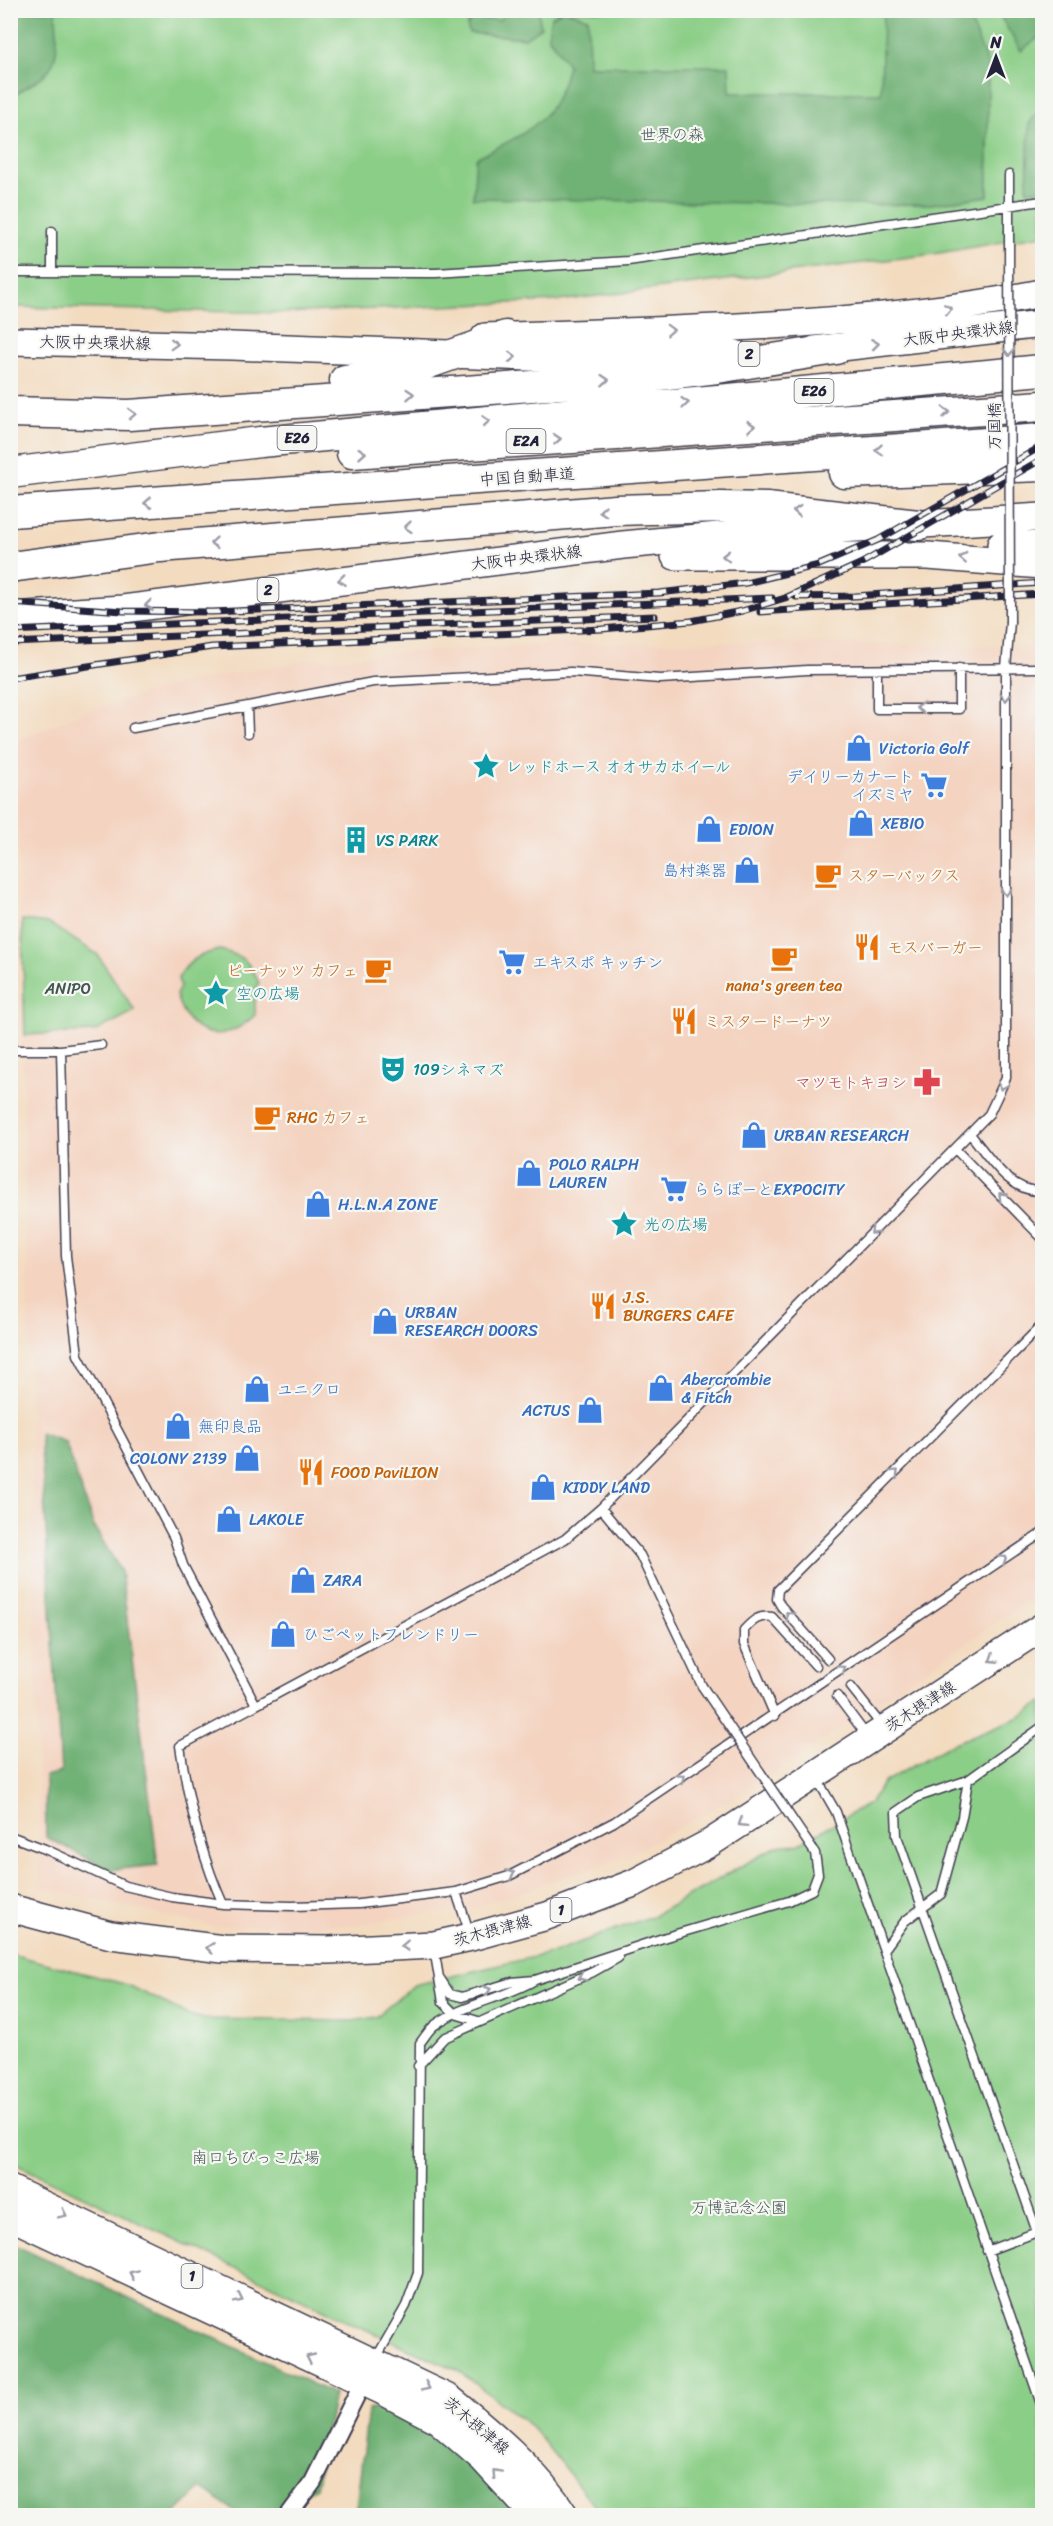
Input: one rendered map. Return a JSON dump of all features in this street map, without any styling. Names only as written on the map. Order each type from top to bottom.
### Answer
[{"type":"highway","points":[[10,407],[127,394],[361,379],[412,369],[506,336]]},
{"type":"highway","points":[[10,412],[129,415],[617,380],[717,368],[836,348]]},
{"type":"highway","name":"E26","points":[[10,475],[260,442],[1042,370]]},
{"type":"highway","name":"E2A","points":[[10,475],[1042,406]]},
{"type":"highway","name":"中国自動車道","points":[[10,512],[1042,439]]},
{"type":"highway","name":"E2A","points":[[290,493],[417,498],[804,474],[1042,466]]},
{"type":"highway","points":[[10,567],[160,547],[616,510],[767,508],[918,525]]},
{"type":"main road","points":[[232,346],[689,330],[869,318],[939,310],[1042,293]]},
{"type":"main road","name":"大阪中央環状線","points":[[10,341],[232,346],[556,358],[749,354],[836,348],[1042,324]]},
{"type":"main road","name":"大阪中央環状線","points":[[10,616],[123,609],[525,556],[719,536],[1042,517]]},
{"type":"main road","points":[[918,525],[999,545],[1042,545]]},
{"type":"main road","points":[[525,556],[928,556],[1042,565]]},
{"type":"main road","name":"茨木摂津線","points":[[10,1908],[111,1935],[223,1949],[329,1950],[434,1945],[471,1937],[547,1916],[634,1883],[710,1843],[1042,1627]]},
{"type":"main road","name":"茨木摂津線","points":[[10,2189],[368,2372],[438,2420],[482,2458],[535,2516]]},
{"type":"main road","name":"茨木摂津線","points":[[10,2216],[368,2372],[450,2399],[498,2438],[557,2502],[565,2516]]},
{"type":"street","points":[[288,2516],[313,2482],[368,2372]]},
{"type":"lane","name":"万国橋","points":[[223,1904],[209,1872],[187,1796],[180,1746],[565,1539],[601,1508],[970,1134],[989,1114],[1006,1078],[1006,668],[1010,622],[1009,175]]},
{"type":"lane","points":[[10,272],[436,273],[628,261],[1042,201]]},
{"type":"lane","points":[[52,231],[52,272]]},
{"type":"lane","points":[[877,671],[877,709],[959,709],[959,668]]},
{"type":"lane","points":[[133,728],[373,682],[571,672],[660,679],[807,670],[1042,668]]},
{"type":"lane","points":[[248,707],[248,733]]},
{"type":"lane","points":[[10,1050],[61,1050],[101,1045]]},
{"type":"lane","points":[[61,1050],[66,1256],[78,1355],[174,1538],[183,1565],[256,1705]]},
{"type":"lane","points":[[970,1134],[1011,1182],[1033,1191],[1042,1191]]},
{"type":"lane","points":[[955,1149],[1042,1238]]},
{"type":"lane","points":[[828,1659],[781,1606],[777,1599],[778,1590],[1042,1325]]},
{"type":"lane","points":[[439,1977],[450,1994],[462,1997],[512,1982],[535,1980],[666,1937],[789,1901],[812,1890],[818,1874],[815,1853],[702,1686],[640,1555],[601,1508]]},
{"type":"lane","points":[[10,1836],[45,1848],[125,1886],[172,1897],[223,1904],[292,1906],[359,1904],[456,1892],[509,1876],[614,1822],[775,1716],[1042,1533]]},
{"type":"lane","points":[[775,1716],[744,1644],[744,1630],[753,1620],[763,1616],[772,1617],[816,1666]]},
{"type":"lane","points":[[851,1687],[876,1734]]},
{"type":"lane","points":[[837,1696],[876,1734]]},
{"type":"lane","points":[[987,2251],[1040,2232],[897,1836],[896,1812],[918,1797],[968,1780],[1042,1727]]},
{"type":"lane","points":[[815,1776],[836,1812],[1042,2407]]},
{"type":"lane","points":[[884,1950],[905,1921],[941,1894],[962,1817],[968,1780]]},
{"type":"lane","points":[[456,1892],[471,1937]]},
{"type":"lane","points":[[434,1945],[443,2002],[455,2014],[478,2021]]},
{"type":"lane","points":[[418,2066],[444,2038],[593,1972],[634,1949]]},
{"type":"lane","points":[[368,2372],[406,2306],[418,2272],[420,2043],[434,2025],[455,2014],[516,1992],[535,1980]]},
{"type":"shaded area","points":[[727,642],[1042,646],[1042,1591],[758,1784],[625,1857],[475,1907],[349,1925],[214,1926],[40,1888],[16,741],[86,711],[186,682],[303,661],[417,651],[566,644]]},
{"type":"green space","points":[[538,10],[541,27],[525,38],[469,33],[467,26],[472,19],[500,20],[505,11]]},
{"type":"green space","name":"世界の森","points":[[563,10],[588,18],[589,66],[729,66],[730,93],[881,93],[883,11],[963,11],[974,29],[988,66],[988,196],[931,204],[866,205],[473,198],[476,158],[523,133],[546,114],[555,101],[568,65],[548,36],[551,17]]},
{"type":"green space","points":[[11,11],[1042,11],[1042,235],[934,254],[558,301],[284,313],[11,307]]},
{"type":"green space","points":[[15,11],[56,11],[57,44],[54,60],[45,74],[11,99],[10,30]]},
{"type":"green space","points":[[997,11],[1042,11],[1042,35],[1021,51]]},
{"type":"green space","points":[[1042,106],[1042,189],[1027,191],[1029,124]]},
{"type":"green space","name":"ANIPO","points":[[22,920],[48,923],[97,954],[135,1011],[94,1032],[25,1035]]},
{"type":"green space","name":"空の広場","points":[[220,950],[245,960],[259,983],[255,991],[255,1015],[243,1025],[219,1034],[208,1033],[189,1021],[176,995],[180,987],[178,978],[186,967],[200,956]]},
{"type":"green space","points":[[40,1433],[65,1442],[94,1527],[121,1571],[158,1865],[110,1870],[46,1837],[45,1776],[61,1772]]},
{"type":"green space","name":"万博記念公園","points":[[1042,1702],[1042,2515],[602,2515],[532,2427],[459,2371],[356,2325],[11,2162],[11,1954],[128,1985],[189,2015],[204,2019],[353,2021],[376,2017],[414,1985],[551,1953],[655,1915],[777,1846],[798,1844],[870,1803],[884,1782],[952,1744],[1020,1717]]},
{"type":"green space","points":[[10,2242],[334,2394],[316,2487],[271,2515],[241,2515],[201,2488],[174,2515],[13,2515],[10,2482]]},
{"type":"green space","points":[[393,2405],[446,2440],[461,2453],[490,2482],[517,2516],[355,2516],[368,2410]]},
{"type":"railway","points":[[10,603],[123,611],[212,612],[659,593],[746,583],[819,565],[878,540],[1042,446]]},
{"type":"railway","points":[[10,678],[212,647],[602,629],[691,621],[742,611],[785,598],[862,563],[1042,459]]},
{"type":"railway","points":[[796,597],[855,596],[1042,583]]},
{"type":"railway","points":[[760,612],[1042,594]]},
{"type":"railway","points":[[10,631],[772,598]]},
{"type":"railway","points":[[10,643],[655,616]]},
{"type":"place","name":"Victoria Golf","points":[[859,748]]},
{"type":"place","name":"レッドホース オオサカホイール","points":[[486,766]]},
{"type":"place","name":"デイリーカナート イズミヤ","points":[[934,785]]},
{"type":"place","name":"XEBIO","points":[[861,823]]},
{"type":"place","name":"EDION","points":[[709,829]]},
{"type":"place","name":"VS PARK","points":[[356,840]]},
{"type":"place","name":"島村楽器","points":[[747,870]]},
{"type":"place","name":"スターバックス","points":[[828,875]]},
{"type":"place","name":"モスバーガー","points":[[867,947]]},
{"type":"place","name":"nana's green tea","points":[[784,958]]},
{"type":"place","name":"エキスポ キッチン","points":[[512,962]]},
{"type":"place","name":"ピーナッツ カフェ","points":[[378,970]]},
{"type":"place","name":"空の広場","points":[[216,993]]},
{"type":"place","name":"ミスタードーナツ","points":[[684,1021]]},
{"type":"place","name":"109シネマズ","points":[[393,1069]]},
{"type":"place","name":"マツモトキヨシ","points":[[927,1082]]},
{"type":"place","name":"RHC カフェ","points":[[267,1117]]},
{"type":"place","name":"URBAN RESEARCH","points":[[754,1135]]},
{"type":"place","name":"POLO RALPH LAUREN","points":[[529,1173]]},
{"type":"place","name":"ららぽーとEXPOCITY","points":[[674,1189]]},
{"type":"place","name":"H.L.N.A ZONE","points":[[318,1204]]},
{"type":"place","name":"光の広場","points":[[624,1224]]},
{"type":"place","name":"J.S. BURGERS CAFE","points":[[603,1306]]},
{"type":"place","name":"URBAN RESEARCH DOORS","points":[[385,1321]]},
{"type":"place","name":"Abercrombie & Fitch","points":[[661,1388]]},
{"type":"place","name":"ユニクロ","points":[[257,1389]]},
{"type":"place","name":"ACTUS","points":[[590,1410]]},
{"type":"place","name":"無印良品","points":[[178,1426]]},
{"type":"place","name":"COLONY 2139","points":[[247,1458]]},
{"type":"place","name":"FOOD PaviLION","points":[[311,1472]]},
{"type":"place","name":"KIDDY LAND","points":[[543,1487]]},
{"type":"place","name":"LAKOLE","points":[[229,1519]]},
{"type":"place","name":"ZARA","points":[[303,1580]]},
{"type":"place","name":"ひごペットフレンドリー","points":[[283,1634]]},
{"type":"park label","name":"南口ちびっこ広場","points":[[256,2157]]}]
